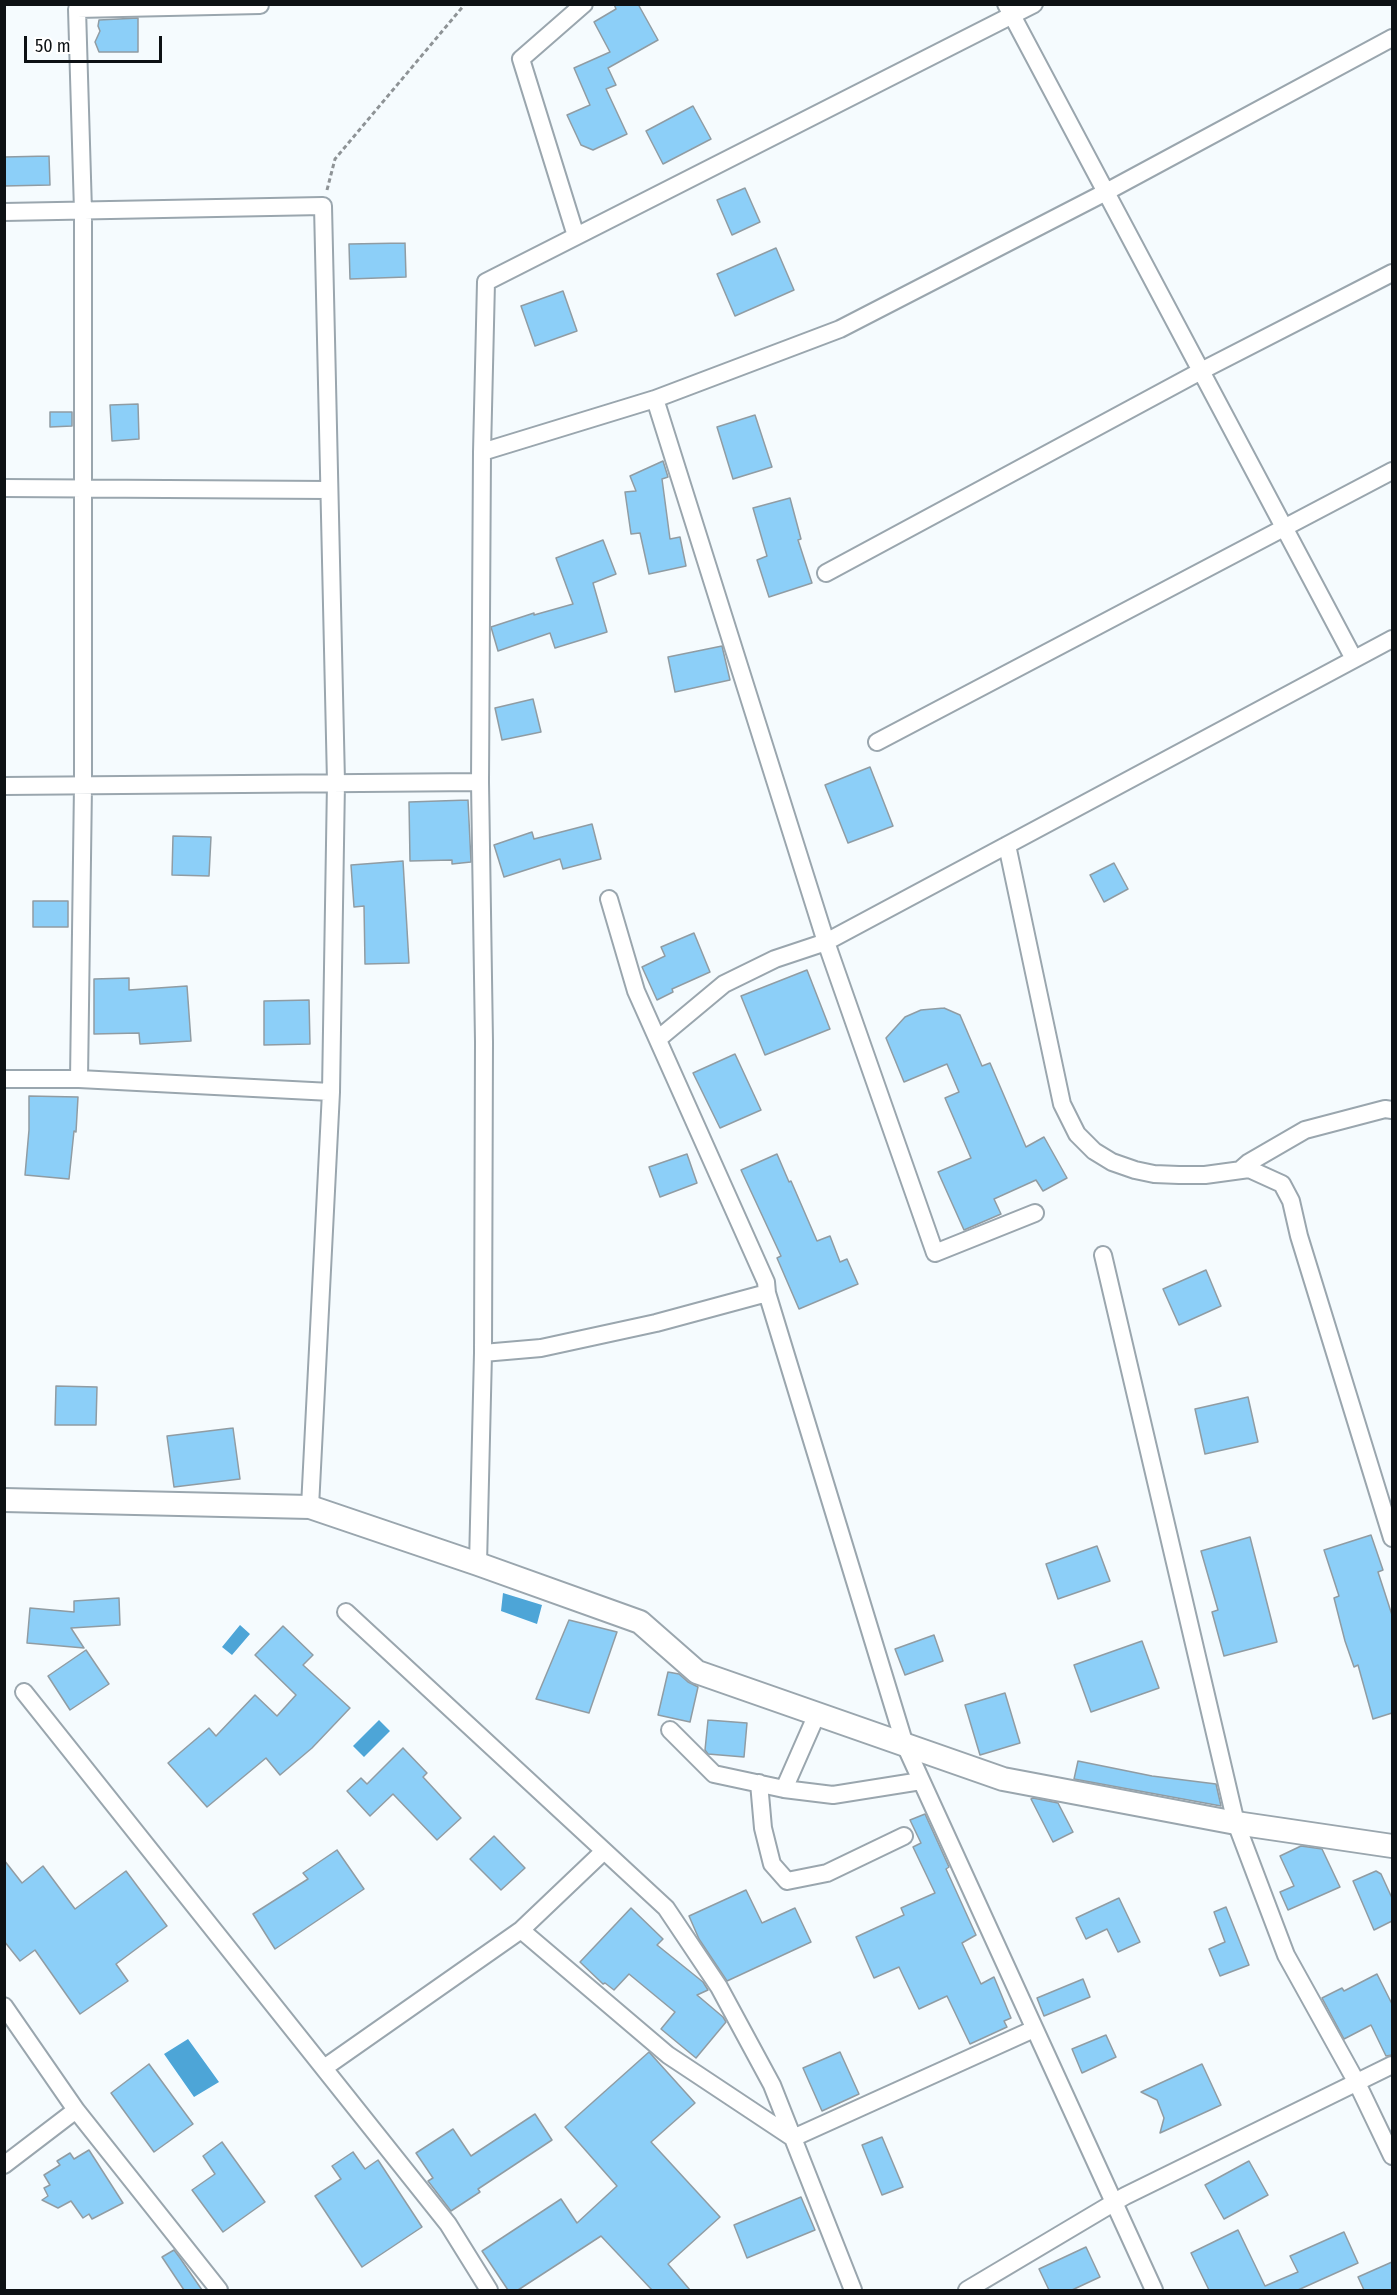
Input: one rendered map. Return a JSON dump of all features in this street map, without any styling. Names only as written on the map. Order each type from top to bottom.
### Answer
[{"type":"street","points":[[576,236],[521,59],[584,4]]},
{"type":"street","points":[[478,1564],[483,1353],[484,1042],[480,782],[482,452],[486,282],[1009,10],[1034,4]]},
{"type":"street","points":[[79,1079],[83,785],[83,211],[77,9],[260,5]]},
{"type":"street","points":[[1009,10],[1354,659]]},
{"type":"street","points":[[482,452],[655,399],[840,329],[1106,192],[1392,38]]},
{"type":"street","points":[[4,212],[323,206],[336,783],[331,1092],[309,1507]]},
{"type":"street","points":[[826,573],[1201,371],[1392,273]]},
{"type":"street","points":[[655,399],[826,942],[935,1253],[1035,1214]]},
{"type":"street","points":[[877,742],[1392,471]]},
{"type":"street","points":[[4,489],[329,490]]},
{"type":"street","points":[[658,1039],[724,984],[775,959],[826,942],[1392,639]]},
{"type":"street","points":[[4,786],[480,782]]},
{"type":"street","points":[[1007,845],[1062,1104],[1077,1134],[1094,1151],[1112,1162],[1154,1174],[1205,1175],[1249,1169],[1282,1184],[1291,1201],[1299,1236],[1392,1538]]},
{"type":"street","points":[[609,899],[636,991],[766,1282],[767,1293],[905,1745],[1154,2290]]},
{"type":"street","points":[[4,1079],[79,1079],[331,1092]]},
{"type":"street","points":[[1240,1170],[1305,1130],[1385,1109],[1392,1110]]},
{"type":"street","points":[[1103,1255],[1236,1823],[1286,1955],[1357,2083],[1392,2156]]},
{"type":"street","points":[[483,1353],[541,1348],[656,1323],[767,1293]]},
{"type":"street","points":[[4,1500],[309,1507],[640,1622],[697,1672],[1003,1779],[1236,1823],[1392,1846]]},
{"type":"street","points":[[346,1612],[666,1908],[719,1987],[772,2085],[852,2290]]},
{"type":"street","points":[[24,1692],[448,2224],[489,2290]]},
{"type":"street","points":[[784,1789],[817,1714]]},
{"type":"street","points":[[670,1730],[714,1774],[784,1789],[832,1795],[921,1780]]},
{"type":"street","points":[[759,1783],[763,1828],[772,1864],[787,1881],[827,1873],[904,1836]]},
{"type":"street","points":[[324,2068],[521,1930],[604,1851]]},
{"type":"street","points":[[521,1930],[669,2055],[793,2138]]},
{"type":"street","points":[[4,2006],[76,2110],[219,2290]]},
{"type":"street","points":[[793,2138],[1034,2029]]},
{"type":"street","points":[[967,2290],[1113,2203],[1392,2065]]},
{"type":"street","points":[[4,2165],[76,2110]]},
{"type":"path","points":[[323,206],[335,159],[465,4]]},
{"type":"water","points":[[503,1593],[542,1605],[537,1624],[501,1611]]},
{"type":"water","points":[[240,1625],[250,1634],[232,1655],[222,1647]]},
{"type":"water","points":[[379,1720],[390,1731],[364,1757],[353,1746]]},
{"type":"water","points":[[188,2039],[219,2082],[194,2097],[164,2054]]},
{"type":"building","points":[[614,4],[638,4],[658,40],[608,68],[616,85],[606,89],[627,134],[593,150],[581,145],[567,115],[590,105],[574,68],[610,52],[594,22],[616,9]]},
{"type":"building","points":[[138,18],[138,52],[99,52],[95,42],[100,31],[99,20]]},
{"type":"building","points":[[693,106],[711,139],[663,164],[646,131]]},
{"type":"building","points":[[49,156],[50,185],[4,186],[4,157]]},
{"type":"building","points":[[745,188],[760,222],[732,235],[717,200]]},
{"type":"building","points":[[405,243],[406,277],[350,279],[349,244]]},
{"type":"building","points":[[776,248],[794,290],[735,316],[717,274]]},
{"type":"building","points":[[563,291],[577,331],[535,346],[521,306]]},
{"type":"building","points":[[138,404],[139,439],[112,441],[110,405]]},
{"type":"building","points":[[50,412],[72,412],[72,426],[50,427]]},
{"type":"building","points":[[755,415],[772,467],[733,479],[717,427]]},
{"type":"building","points":[[663,461],[668,477],[662,479],[670,539],[680,537],[686,566],[649,574],[640,533],[631,534],[625,492],[636,491],[630,476]]},
{"type":"building","points":[[790,498],[801,539],[798,540],[812,583],[769,597],[757,560],[767,556],[753,508]]},
{"type":"building","points":[[603,540],[616,574],[593,583],[607,632],[555,648],[550,633],[498,651],[491,627],[534,613],[534,615],[573,604],[556,558]]},
{"type":"building","points":[[722,646],[730,680],[675,692],[668,657]]},
{"type":"building","points":[[533,699],[541,732],[502,740],[495,708]]},
{"type":"building","points":[[870,767],[893,826],[848,843],[825,785]]},
{"type":"building","points":[[468,800],[471,862],[452,864],[452,860],[410,861],[409,802]]},
{"type":"building","points":[[592,824],[601,859],[563,869],[560,859],[504,877],[494,845],[532,832],[534,839]]},
{"type":"building","points":[[173,836],[211,837],[209,876],[172,875]]},
{"type":"building","points":[[403,861],[409,963],[365,964],[364,906],[354,907],[351,865]]},
{"type":"building","points":[[1114,863],[1128,889],[1104,902],[1090,875]]},
{"type":"building","points":[[33,901],[68,901],[68,927],[33,927]]},
{"type":"building","points":[[694,933],[710,972],[672,989],[673,992],[657,1000],[642,967],[665,956],[661,947]]},
{"type":"building","points":[[807,970],[830,1029],[765,1055],[741,996]]},
{"type":"building","points":[[129,978],[129,990],[187,986],[191,1041],[140,1044],[139,1033],[94,1034],[94,979]]},
{"type":"building","points":[[309,1000],[310,1044],[264,1045],[264,1001]]},
{"type":"building","points":[[944,1008],[960,1015],[982,1066],[990,1063],[1026,1147],[1044,1137],[1067,1178],[1043,1191],[1036,1180],[994,1199],[1001,1214],[964,1230],[938,1172],[971,1158],[945,1098],[959,1092],[947,1064],[904,1082],[886,1038],[905,1017],[921,1010]]},
{"type":"building","points":[[735,1054],[761,1110],[720,1128],[693,1073]]},
{"type":"building","points":[[29,1096],[78,1097],[76,1132],[74,1131],[69,1179],[25,1175]]},
{"type":"building","points":[[687,1154],[697,1183],[660,1197],[649,1167]]},
{"type":"building","points":[[777,1154],[817,1241],[830,1236],[840,1262],[847,1259],[858,1284],[799,1309],[777,1258],[781,1256],[741,1170]]},
{"type":"building","points":[[1206,1270],[1221,1306],[1179,1325],[1163,1289]]},
{"type":"building","points":[[56,1386],[97,1387],[96,1425],[55,1425]]},
{"type":"building","points":[[1248,1397],[1258,1442],[1205,1454],[1195,1409]]},
{"type":"building","points":[[233,1428],[240,1479],[174,1487],[167,1436]]},
{"type":"building","points":[[1371,1535],[1383,1570],[1378,1572],[1392,1615],[1392,1713],[1373,1719],[1358,1665],[1354,1667],[1345,1641],[1334,1598],[1339,1596],[1324,1550]]},
{"type":"building","points":[[1250,1537],[1277,1642],[1224,1656],[1212,1612],[1218,1610],[1201,1551]]},
{"type":"building","points":[[1097,1546],[1110,1581],[1058,1599],[1046,1564]]},
{"type":"building","points":[[119,1598],[120,1625],[71,1628],[84,1648],[27,1643],[30,1608],[74,1612],[74,1601]]},
{"type":"building","points":[[569,1620],[617,1632],[589,1713],[536,1699]]},
{"type":"building","points":[[283,1626],[313,1655],[303,1665],[350,1708],[312,1748],[280,1775],[266,1758],[207,1807],[168,1763],[209,1728],[216,1736],[255,1695],[277,1716],[296,1695],[255,1655]]},
{"type":"building","points":[[934,1635],[943,1661],[905,1675],[895,1649]]},
{"type":"building","points":[[1142,1641],[1159,1688],[1091,1712],[1074,1665]]},
{"type":"building","points":[[86,1650],[109,1684],[70,1710],[48,1676]]},
{"type":"building","points":[[668,1672],[679,1674],[698,1687],[690,1722],[658,1715]]},
{"type":"building","points":[[1005,1693],[1020,1743],[980,1755],[965,1705]]},
{"type":"building","points":[[708,1720],[747,1723],[744,1757],[708,1754],[705,1750]]},
{"type":"building","points":[[403,1748],[427,1773],[423,1777],[461,1818],[437,1840],[393,1794],[370,1816],[347,1791],[361,1778],[367,1784]]},
{"type":"building","points":[[1078,1761],[1152,1776],[1216,1784],[1221,1806],[1074,1779]]},
{"type":"building","points":[[1031,1799],[1058,1803],[1073,1832],[1053,1842]]},
{"type":"building","points":[[925,1814],[949,1867],[946,1869],[976,1935],[962,1943],[981,1984],[994,1977],[1011,2018],[1004,2021],[1007,2027],[970,2044],[947,1996],[919,2009],[899,1967],[874,1978],[856,1937],[904,1915],[901,1908],[935,1893],[913,1847],[921,1843],[910,1820]]},
{"type":"building","points":[[494,1836],[525,1868],[501,1890],[470,1859]]},
{"type":"building","points":[[1301,1846],[1322,1849],[1340,1887],[1288,1910],[1280,1892],[1294,1886],[1280,1856]]},
{"type":"building","points":[[337,1850],[364,1889],[275,1949],[253,1914],[308,1879],[303,1873]]},
{"type":"building","points":[[4,1860],[22,1883],[43,1866],[75,1909],[126,1871],[167,1926],[116,1964],[128,1981],[80,2014],[35,1950],[20,1961],[4,1941]]},
{"type":"building","points":[[1376,1871],[1381,1874],[1392,1898],[1392,1921],[1374,1930],[1353,1881]]},
{"type":"building","points":[[746,1890],[762,1923],[795,1908],[811,1942],[727,1981],[699,1939],[689,1916]]},
{"type":"building","points":[[1119,1898],[1140,1942],[1118,1952],[1107,1929],[1086,1939],[1076,1918]]},
{"type":"building","points":[[1226,1907],[1249,1965],[1220,1976],[1209,1949],[1225,1942],[1214,1912]]},
{"type":"building","points":[[631,1908],[663,1939],[657,1945],[703,1982],[708,1990],[697,1995],[726,2022],[696,2058],[661,2029],[675,2012],[629,1974],[614,1990],[605,1983],[603,1984],[580,1962]]},
{"type":"building","points":[[1377,1974],[1392,2004],[1392,2055],[1386,2056],[1371,2025],[1344,2039],[1322,1998],[1342,1988],[1344,1991]]},
{"type":"building","points":[[1083,1979],[1090,1997],[1044,2016],[1037,1998]]},
{"type":"building","points":[[1106,2035],[1116,2057],[1082,2073],[1072,2049]]},
{"type":"building","points":[[649,2052],[695,2103],[651,2142],[720,2217],[668,2264],[690,2290],[652,2290],[601,2236],[518,2290],[508,2290],[482,2251],[561,2199],[577,2223],[617,2186],[565,2127]]},
{"type":"building","points":[[840,2052],[859,2094],[822,2111],[803,2068]]},
{"type":"building","points":[[149,2064],[193,2124],[154,2152],[111,2093]]},
{"type":"building","points":[[1202,2064],[1221,2105],[1160,2133],[1164,2118],[1157,2100],[1141,2092]]},
{"type":"building","points":[[535,2114],[552,2140],[478,2189],[480,2192],[451,2211],[428,2181],[433,2178],[416,2153],[453,2129],[471,2156]]},
{"type":"building","points":[[882,2137],[903,2187],[882,2195],[862,2145]]},
{"type":"building","points":[[222,2142],[265,2202],[223,2232],[192,2190],[215,2174],[203,2156]]},
{"type":"building","points":[[89,2150],[123,2203],[92,2219],[89,2214],[83,2218],[71,2201],[58,2208],[42,2200],[48,2196],[44,2188],[50,2185],[44,2175],[60,2165],[57,2161],[70,2153],[74,2159]]},
{"type":"building","points":[[353,2152],[365,2169],[378,2160],[422,2227],[362,2267],[315,2196],[341,2179],[332,2166]]},
{"type":"building","points":[[1249,2161],[1268,2195],[1224,2219],[1205,2185]]},
{"type":"building","points":[[801,2197],[815,2230],[747,2258],[734,2225]]},
{"type":"building","points":[[1238,2230],[1265,2286],[1298,2272],[1290,2256],[1344,2232],[1358,2263],[1298,2290],[1209,2290],[1191,2253]]},
{"type":"building","points":[[1086,2247],[1100,2277],[1072,2290],[1049,2290],[1039,2269]]},
{"type":"building","points":[[174,2250],[202,2290],[184,2290],[162,2257]]},
{"type":"building","points":[[1392,2262],[1392,2290],[1364,2290],[1358,2277]]}]
